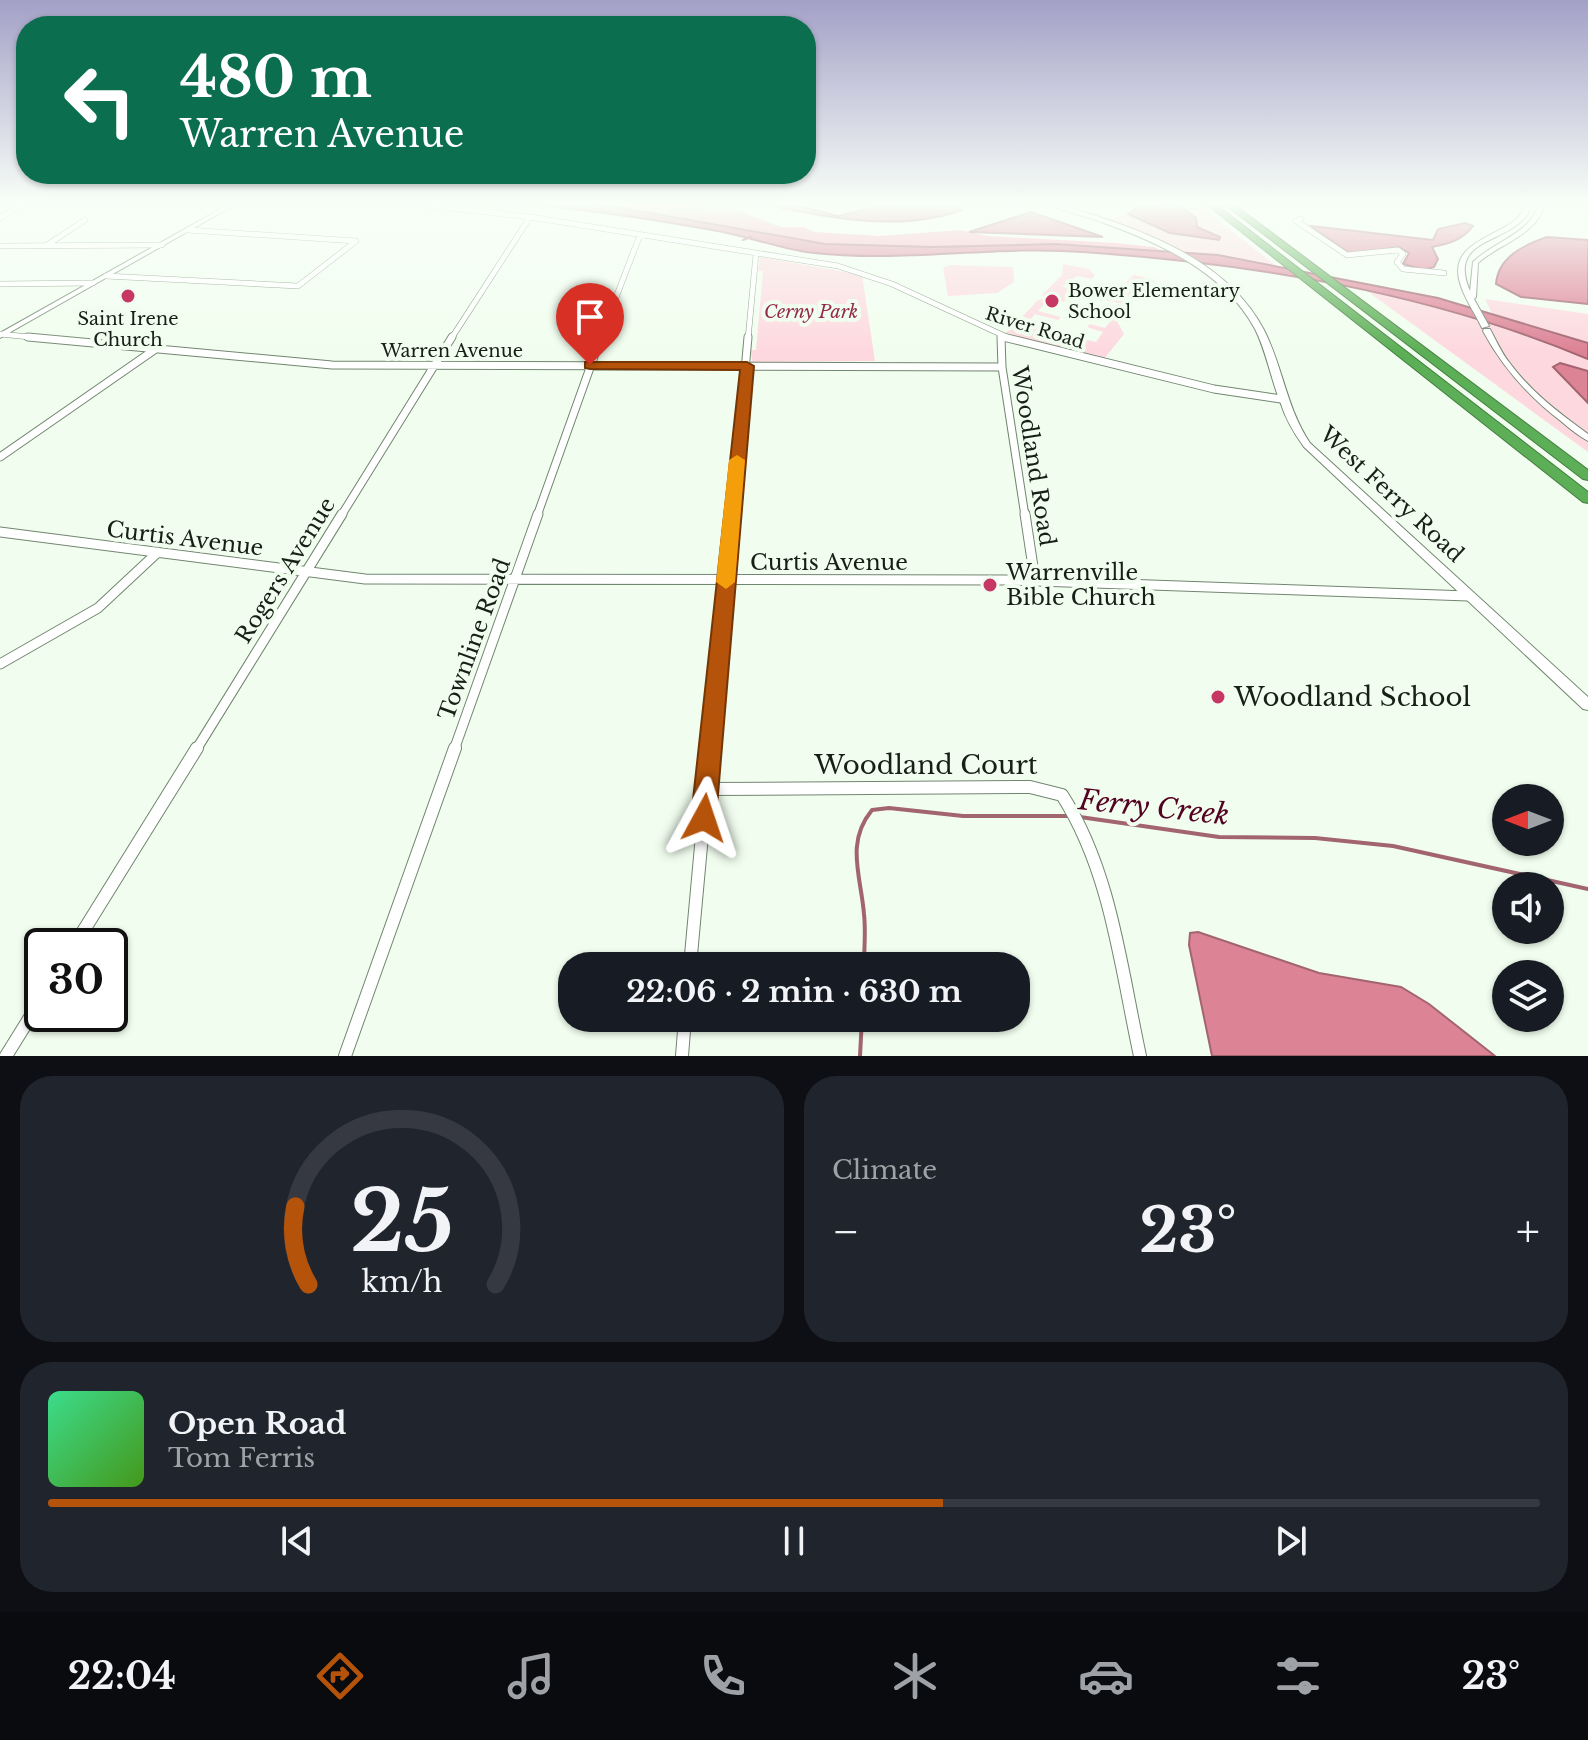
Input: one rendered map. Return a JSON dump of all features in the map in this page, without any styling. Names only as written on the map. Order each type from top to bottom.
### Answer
[{"type":"highway","points":[[1271,252],[1588,499]]},
{"type":"highway","points":[[1293,252],[1588,476]]},
{"type":"main road","points":[[1,335],[149,252]]},
{"type":"main road","name":"West Ferry Road","points":[[1174,252],[1208,273],[1235,296],[1258,326],[1281,399],[1295,430],[1317,456],[1588,705]]},
{"type":"street","points":[[106,276],[288,288],[306,282],[345,252]]},
{"type":"street","name":"Rogers Avenue","points":[[85,928],[506,252]]},
{"type":"street","name":"Townline Road","points":[[345,1056],[590,365],[633,252]]},
{"type":"street","name":"River Road","points":[[745,252],[870,275],[1001,336],[1214,389],[1281,399]]},
{"type":"street","points":[[1343,252],[1347,255],[1375,252]]},
{"type":"street","points":[[1401,252],[1403,254],[1397,262],[1403,269],[1444,273]]},
{"type":"street","points":[[1470,252],[1462,261],[1460,272],[1464,287],[1503,362],[1520,383],[1588,438]]},
{"type":"street","points":[[1474,302],[1475,263],[1485,252]]},
{"type":"street","points":[[691,952],[756,254]]},
{"type":"street","points":[[0,284],[93,283]]},
{"type":"street","name":"Warren Avenue","points":[[1,335],[332,365],[1002,367]]},
{"type":"street","name":"Woodland Road","points":[[1001,336],[1002,367],[1035,580]]},
{"type":"street","points":[[0,457],[157,348]]},
{"type":"street","name":"Curtis Avenue","points":[[0,532],[365,579],[1035,580],[1468,596]]},
{"type":"street","points":[[0,664],[98,608],[158,552]]},
{"type":"street","name":"Woodland Court","points":[[707,789],[1030,787],[1055,792],[1073,808],[1101,890],[1140,1056]]},
{"type":"street","points":[[6,1056],[24,1027]]},
{"type":"street","points":[[682,1056],[684,1032]]},
{"type":"green space","points":[[1259,252],[1278,267],[1234,257],[1185,253]]},
{"type":"green space","name":"Cerny Park","points":[[760,257],[862,275],[875,361],[752,362],[751,350],[756,350],[763,271],[758,271]]},
{"type":"green space","points":[[1063,264],[1089,269],[1095,275],[1092,279],[1077,276],[1062,286],[1089,298],[1071,293],[1064,302],[1042,295],[1062,275]]},
{"type":"green space","points":[[950,265],[1013,267],[1014,282],[997,293],[948,296],[943,268]]},
{"type":"green space","points":[[1134,275],[1155,280],[1146,294],[1131,293],[1124,304],[1096,298],[1099,294],[1110,297]]},
{"type":"green space","points":[[1367,291],[1425,301],[1497,324],[1485,299],[1588,314],[1588,452]]},
{"type":"green space","points":[[1042,299],[1061,306],[1046,302],[1038,311],[1061,317],[1058,320],[1035,314],[1027,324],[1046,329],[1044,332],[1096,342],[1103,332],[1087,327],[1090,324],[1105,328],[1112,319],[1095,313],[1116,319],[1124,334],[1104,359],[1005,333],[1011,328],[1022,330],[1014,325]]},
{"type":"shaded area","points":[[809,252],[981,252],[875,256]]},
{"type":"shaded area","points":[[1087,252],[1218,255],[1438,298],[1588,343],[1588,359],[1466,316],[1404,299],[1277,273]]},
{"type":"shaded area","points":[[1435,252],[1438,259],[1434,267],[1424,270],[1403,264],[1409,253]]},
{"type":"shaded area","points":[[1588,252],[1588,304],[1521,297],[1496,284],[1502,266],[1514,253]]},
{"type":"shaded area","points":[[1560,363],[1588,371],[1588,403],[1553,367]]},
{"type":"shaded area","points":[[1198,932],[1319,973],[1401,987],[1429,1004],[1495,1056],[1212,1056],[1189,945],[1190,933]]},
{"type":"waterway","name":"Ferry Creek","points":[[864,952],[865,921],[857,847],[864,822],[872,810],[889,808],[963,816],[1068,816]]},
{"type":"waterway","name":"Ferry Creek","points":[[1080,817],[1219,837],[1315,838],[1393,846],[1588,889]]},
{"type":"waterway","name":"Ferry Creek","points":[[860,1056],[861,1032]]},
{"type":"slow traffic","points":[[726,582],[737,460]]},
{"type":"place","name":"Saint Irene Church","points":[[128,296]]},
{"type":"place","name":"Bower Elementary School","points":[[1052,301]]},
{"type":"place","name":"Warrenville Bible Church","points":[[990,585]]},
{"type":"place","name":"Woodland School","points":[[1218,697]]},
{"type":"route","points":[[590,365],[747,366],[704,818]]}]
